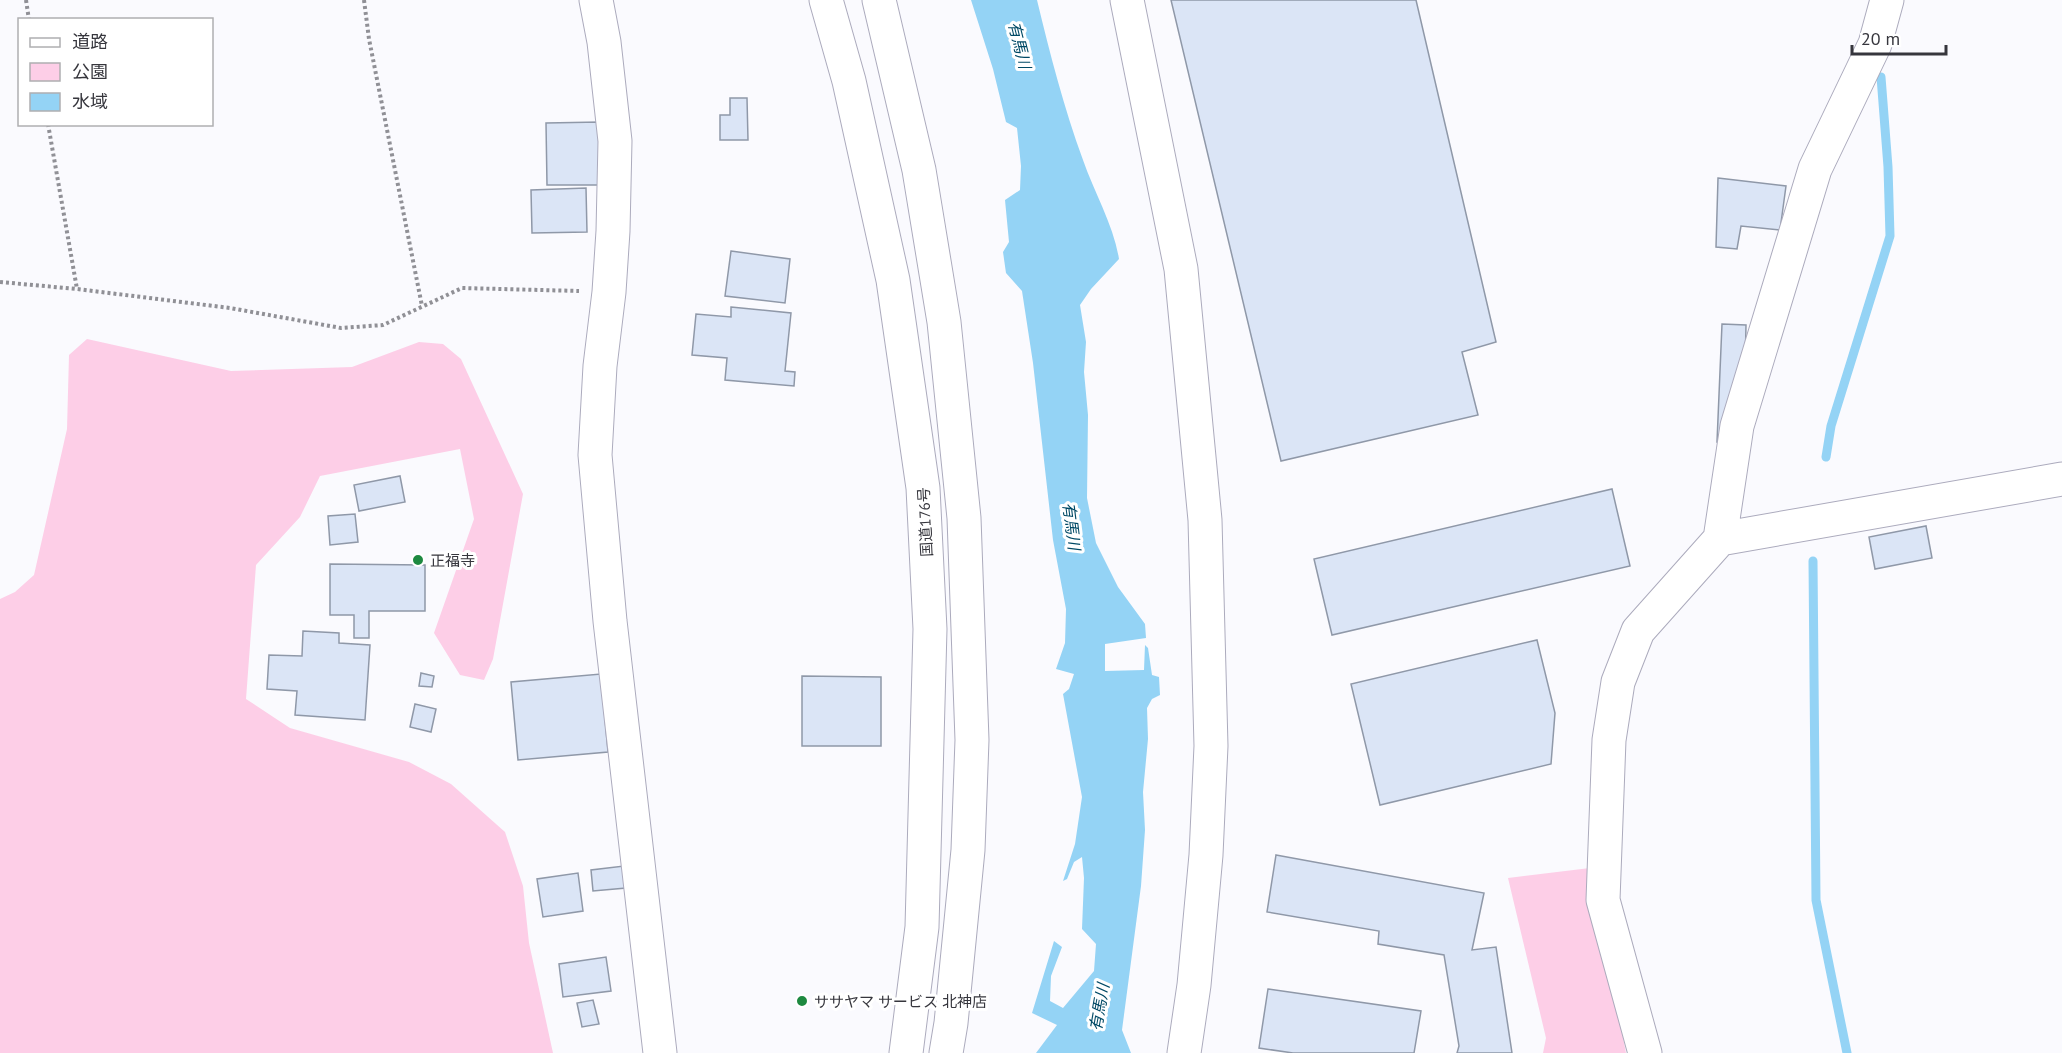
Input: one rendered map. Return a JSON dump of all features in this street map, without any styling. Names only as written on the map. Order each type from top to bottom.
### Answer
[{"type":"main road","points":[[596,0],[604,42],[615,141],[613,231],[609,292],[600,366],[595,455],[610,621],[660,1053]]},
{"type":"main road","name":"国道176号","points":[[826,0],[849,81],[893,280],[923,488],[930,629],[922,915],[906,1053]]},
{"type":"main road","points":[[879,0],[921,181],[944,322],[964,518],[972,740],[969,839],[946,1053]]},
{"type":"main road","points":[[1127,0],[1181,269],[1205,520],[1211,746],[1206,855],[1184,1053]]},
{"type":"main road","points":[[1645,1053],[1603,900],[1611,729],[1618,682],[1638,631],[1720,539],[1737,426],[1815,169],[1875,44],[1887,0]]},
{"type":"main road","points":[[1720,539],[2062,479]]},
{"type":"path","points":[[26,0],[29,18]]},
{"type":"path","points":[[364,0],[369,39],[422,306]]},
{"type":"path","points":[[48,126],[77,289]]},
{"type":"path","points":[[0,282],[230,308],[341,328],[383,325],[462,288],[609,292]]},
{"type":"green space","points":[[87,339],[231,371],[352,367],[419,342],[443,344],[461,359],[523,494],[493,659],[484,680],[460,675],[434,633],[474,519],[460,449],[320,476],[300,517],[256,565],[246,699],[290,728],[409,762],[451,784],[505,832],[523,886],[529,943],[553,1053],[0,1053],[0,599],[15,592],[34,575],[67,429],[69,355]]},
{"type":"green space","points":[[1590,868],[1626,1053],[1543,1053],[1546,1038],[1508,878]]},
{"type":"water","name":"有馬川","points":[[971,0],[1037,0],[1070,121],[1113,234],[1119,259],[1091,289],[1080,305],[1086,342],[1084,372],[1088,415],[1087,498],[1096,543],[1118,587],[1145,624],[1146,638],[1105,644],[1105,671],[1144,670],[1145,645],[1148,648],[1152,675],[1159,677],[1160,695],[1152,699],[1147,708],[1148,739],[1143,792],[1145,830],[1141,886],[1122,1030],[1131,1053],[1036,1053],[1057,1025],[1032,1013],[1054,941],[1062,947],[1051,976],[1050,1001],[1063,1008],[1094,971],[1096,944],[1082,929],[1084,878],[1082,857],[1074,862],[1067,879],[1063,881],[1075,844],[1082,797],[1063,694],[1069,689],[1074,674],[1056,669],[1065,643],[1066,609],[1053,540],[1033,363],[1022,291],[1006,273],[1003,252],[1009,242],[1005,200],[1020,190],[1021,166],[1017,128],[1006,122],[993,69]]},
{"type":"building","points":[[1171,0],[1416,0],[1496,342],[1462,352],[1478,415],[1281,461]]},
{"type":"building","points":[[730,98],[747,98],[748,140],[720,140],[720,115],[730,115]]},
{"type":"building","points":[[600,122],[601,185],[547,185],[546,123]]},
{"type":"building","points":[[1718,178],[1786,186],[1780,230],[1741,226],[1737,249],[1716,247]]},
{"type":"building","points":[[586,188],[587,232],[532,233],[531,190]]},
{"type":"building","points":[[731,251],[790,259],[785,303],[725,296]]},
{"type":"building","points":[[731,307],[791,313],[785,371],[795,372],[794,386],[725,380],[727,358],[692,355],[696,314],[731,317]]},
{"type":"building","points":[[1722,324],[1746,325],[1745,369],[1724,442],[1717,442]]},
{"type":"building","points":[[400,476],[405,502],[359,511],[354,485]]},
{"type":"building","points":[[1612,489],[1630,566],[1332,635],[1314,559]]},
{"type":"building","points":[[355,514],[358,542],[330,545],[328,516]]},
{"type":"building","points":[[1926,526],[1932,558],[1875,569],[1869,537]]},
{"type":"building","points":[[330,564],[425,565],[425,611],[369,611],[369,638],[354,638],[354,615],[330,615]]},
{"type":"building","points":[[303,631],[339,633],[339,643],[370,645],[365,720],[295,715],[297,691],[267,689],[269,655],[302,656]]},
{"type":"building","points":[[1537,640],[1555,713],[1551,764],[1380,805],[1351,684]]},
{"type":"building","points":[[421,673],[434,676],[432,687],[419,686]]},
{"type":"building","points":[[601,674],[608,752],[518,760],[511,682]]},
{"type":"building","points":[[802,676],[881,677],[881,746],[802,746]]},
{"type":"building","points":[[415,704],[436,709],[431,732],[410,727]]},
{"type":"building","points":[[1276,855],[1484,893],[1472,950],[1496,947],[1512,1053],[1457,1053],[1459,1046],[1444,955],[1378,944],[1379,931],[1267,912]]},
{"type":"building","points":[[624,866],[626,888],[593,891],[591,870]]},
{"type":"building","points":[[578,873],[583,911],[543,917],[537,879]]},
{"type":"building","points":[[606,957],[611,991],[563,997],[559,964]]},
{"type":"building","points":[[1268,989],[1421,1011],[1414,1053],[1293,1053],[1259,1048]]},
{"type":"building","points":[[593,1000],[599,1024],[582,1027],[577,1003]]},
{"type":"waterway","points":[[1826,457],[1831,426],[1890,236],[1888,167],[1881,77]]},
{"type":"waterway","points":[[1813,561],[1816,900],[1847,1053]]},
{"type":"place","name":"正福寺","points":[[418,560]]},
{"type":"place","name":"ササヤマ サービス 北神店","points":[[802,1001]]}]
